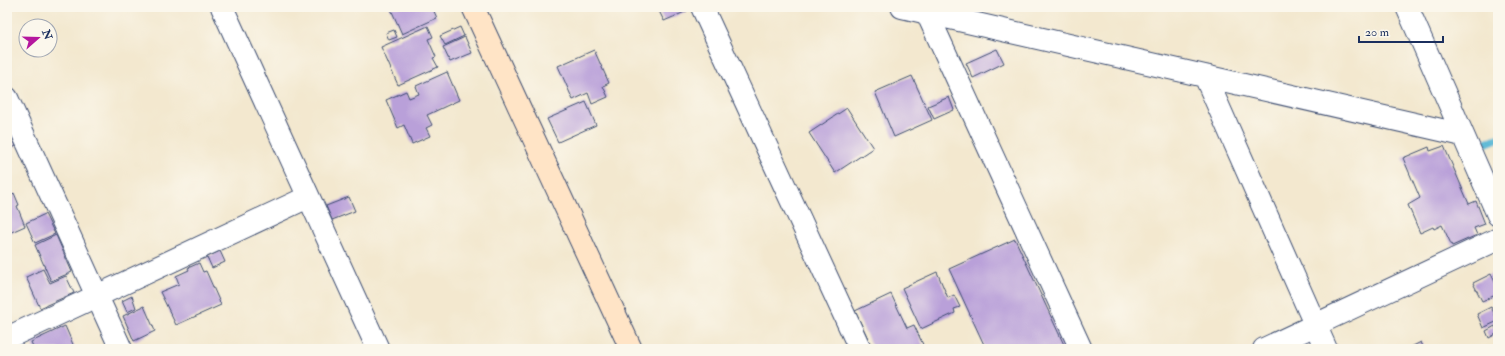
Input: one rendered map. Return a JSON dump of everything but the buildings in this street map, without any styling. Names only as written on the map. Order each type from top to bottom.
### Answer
[{"type":"street","points":[[222,7],[378,349]]},
{"type":"street","points":[[473,7],[631,349]]},
{"type":"street","points":[[702,7],[860,349]]},
{"type":"street","points":[[902,7],[927,10],[1463,135]]},
{"type":"street","points":[[1407,7],[1498,215]]},
{"type":"street","points":[[927,10],[1081,349]]},
{"type":"street","points":[[1205,76],[1326,349]]},
{"type":"street","points":[[7,98],[121,349]]},
{"type":"street","points":[[7,338],[308,197]]},
{"type":"street","points":[[1264,349],[1498,239]]},
{"type":"waterway","points":[[1486,143],[1498,138]]}]
